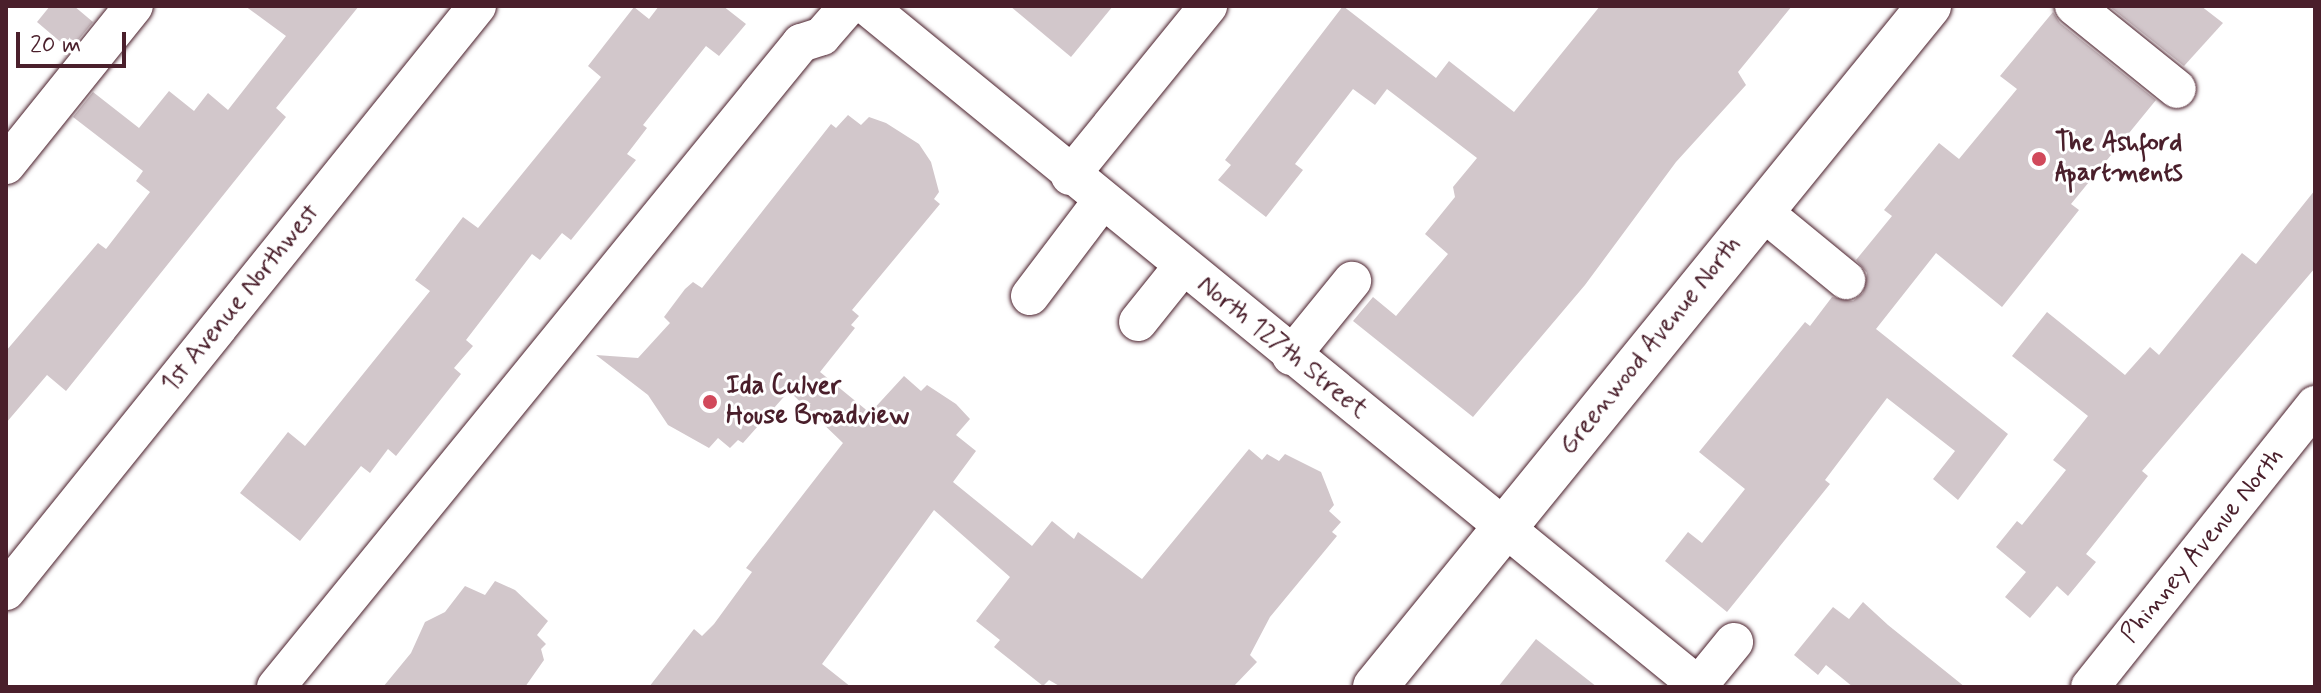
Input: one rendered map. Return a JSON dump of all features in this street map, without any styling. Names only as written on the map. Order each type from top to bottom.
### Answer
[{"type":"main road","name":"Greenwood Avenue North","points":[[1375,687],[1762,211],[1920,9]]},
{"type":"street","points":[[6,165],[134,6]]},
{"type":"street","name":"1st Avenue Northwest","points":[[6,591],[477,6]]},
{"type":"street","points":[[801,43],[800,26],[817,6]]},
{"type":"street","points":[[276,687],[801,43],[822,36],[848,6]]},
{"type":"street","name":"North 127th Street","points":[[867,6],[1101,202],[1699,686]]},
{"type":"street","points":[[1070,176],[1208,6]]},
{"type":"street","points":[[2074,6],[2177,89]]},
{"type":"street","points":[[1030,296],[1101,202]]},
{"type":"street","points":[[1762,211],[1846,280]]},
{"type":"street","points":[[1138,322],[1182,267]]},
{"type":"street","points":[[1291,356],[1352,281]]},
{"type":"street","name":"Phinney Avenue North","points":[[2090,687],[2315,405]]},
{"type":"street","points":[[1699,686],[1734,642]]},
{"type":"building","points":[[50,6],[74,6],[93,22],[70,50],[37,22]]},
{"type":"building","points":[[245,6],[359,6],[276,108],[286,117],[66,391],[47,375],[6,423],[6,351],[98,243],[106,249],[150,192],[136,181],[143,171],[73,117],[93,92],[139,128],[169,91],[194,111],[208,93],[228,110],[286,36]]},
{"type":"building","points":[[659,6],[723,6],[746,24],[719,56],[706,46],[643,125],[647,128],[627,154],[636,160],[571,240],[562,233],[540,260],[532,254],[466,340],[473,346],[454,368],[461,374],[396,456],[388,449],[370,473],[361,466],[300,541],[240,493],[288,432],[305,446],[430,291],[415,280],[463,217],[478,228],[601,77],[588,66],[634,7],[649,19]]},
{"type":"building","points":[[1010,6],[1113,6],[1071,57]]},
{"type":"building","points":[[1343,6],[1436,78],[1449,61],[1514,112],[1600,6],[1792,6],[1738,72],[1746,85],[1676,162],[1585,285],[1473,417],[1353,321],[1373,297],[1396,316],[1448,254],[1425,234],[1455,197],[1453,187],[1477,158],[1387,89],[1375,105],[1353,89],[1295,164],[1303,170],[1266,217],[1218,180],[1231,165],[1225,160]]},
{"type":"building","points":[[2109,6],[2201,6],[2223,23],[2184,66]]},
{"type":"building","points":[[2053,12],[2060,23],[2156,100],[2071,204],[2079,210],[2002,307],[1936,253],[1876,329],[2008,434],[1958,500],[1933,479],[1955,451],[1887,398],[1825,480],[1830,484],[1727,612],[1665,561],[1688,532],[1702,543],[1745,489],[1699,452],[1805,322],[1810,326],[1832,297],[1853,301],[1863,293],[1867,273],[1856,260],[1892,216],[1884,210],[1939,143],[1959,159],[2017,89],[2000,76]]},
{"type":"building","name":"Ida Culver House Broadview","points":[[848,115],[861,125],[869,117],[886,123],[919,144],[931,162],[939,192],[934,199],[940,204],[852,310],[859,316],[851,325],[855,328],[820,372],[870,413],[904,376],[921,391],[927,385],[956,404],[970,419],[956,435],[976,451],[953,482],[1032,546],[1052,521],[1074,539],[1078,532],[1142,579],[1249,449],[1262,460],[1267,454],[1279,461],[1285,454],[1321,472],[1334,505],[1329,511],[1341,522],[1332,532],[1337,536],[1270,617],[1250,655],[1257,662],[1233,687],[1061,687],[1049,680],[1043,686],[994,647],[1000,640],[976,621],[1010,577],[934,510],[822,664],[851,687],[649,687],[694,629],[702,636],[714,624],[752,572],[746,568],[843,443],[789,391],[743,443],[738,440],[730,448],[718,438],[709,448],[668,425],[648,395],[596,355],[638,358],[670,323],[664,317],[685,289],[693,282],[702,288],[831,124],[836,128]]},
{"type":"building","points":[[2315,190],[2315,268],[2142,471],[2148,476],[2086,554],[2096,562],[2068,596],[2057,586],[2030,618],[2005,597],[2026,572],[1996,547],[2017,521],[2022,525],[2066,470],[2053,460],[2088,416],[2012,356],[2047,312],[2125,375],[2150,347],[2159,355],[2242,253],[2256,264]]},
{"type":"building","points":[[495,581],[515,590],[548,621],[537,635],[546,644],[541,649],[544,660],[525,687],[383,687],[411,653],[425,622],[445,612],[465,586],[485,595]]},
{"type":"building","points":[[1863,602],[1965,687],[1853,687],[1826,665],[1818,675],[1794,655],[1833,607],[1849,619]]},
{"type":"building","points":[[1536,639],[1597,687],[1498,687]]},
{"type":"place","name":"The Ashford Apartments","points":[[2039,159]]},
{"type":"place","name":"Ida Culver House Broadview","points":[[710,402]]}]
